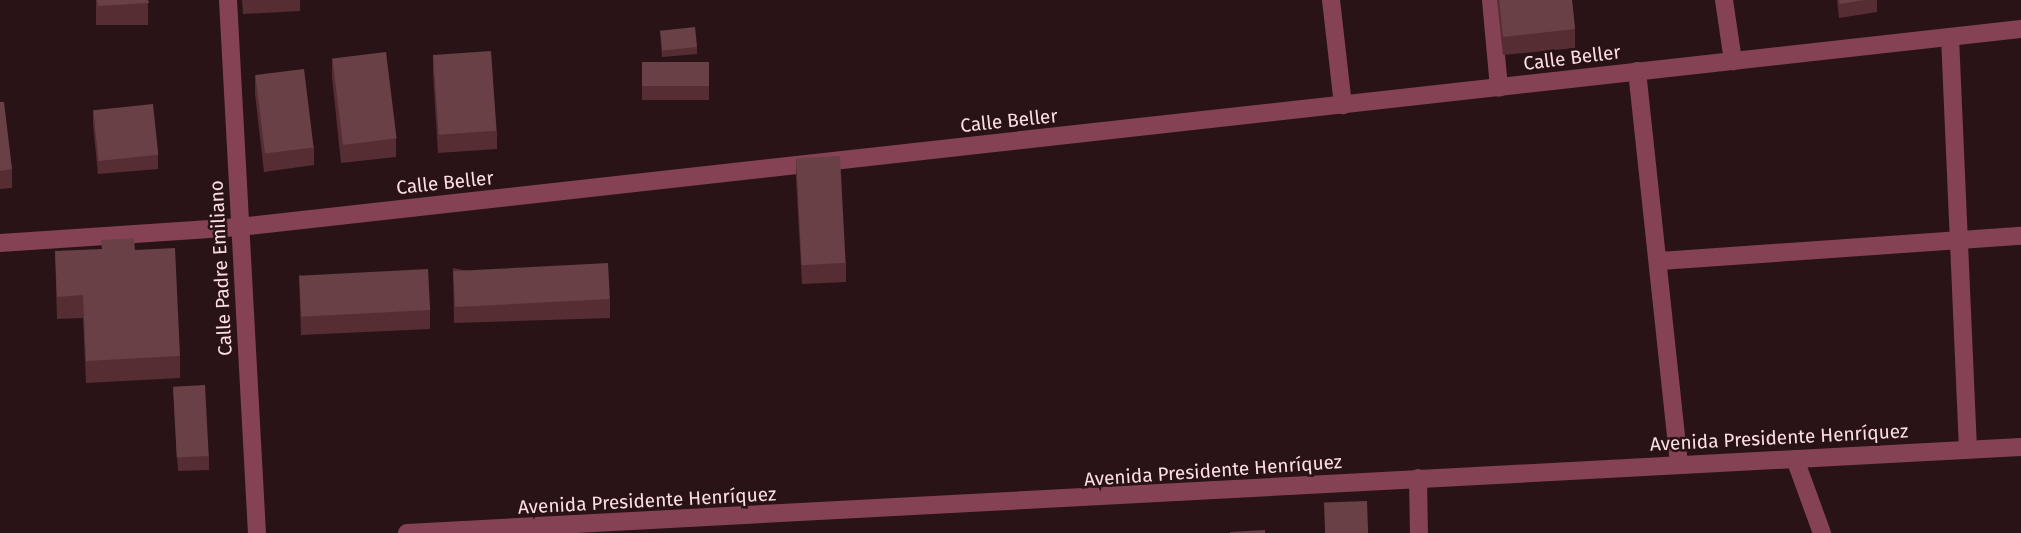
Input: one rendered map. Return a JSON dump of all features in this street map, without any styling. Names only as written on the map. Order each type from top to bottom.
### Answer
[{"type":"street","name":"Calle Padre Emiliano","points":[[228,0],[257,533]]},
{"type":"street","points":[[1331,0],[1343,104]]},
{"type":"street","points":[[1491,0],[1499,88]]},
{"type":"street","points":[[1724,0],[1733,61]]},
{"type":"street","name":"Calle Beller","points":[[0,243],[239,227],[2021,29]]},
{"type":"street","points":[[1950,37],[1968,450]]},
{"type":"street","points":[[1637,71],[1660,261],[1679,465]]},
{"type":"street","points":[[1660,261],[1959,243],[2021,236]]},
{"type":"street","name":"Avenida Presidente Henríquez","points":[[407,533],[1018,505],[1418,478],[2021,447]]},
{"type":"street","points":[[1795,459],[1822,533]]},
{"type":"street","points":[[1418,478],[1419,533]]},
{"type":"building","points":[[97,0],[148,0],[149,3],[98,6]]},
{"type":"building","points":[[1499,0],[1572,0],[1575,29],[1503,37]]},
{"type":"building","points":[[1839,0],[1865,0],[1839,4]]},
{"type":"building","points":[[695,27],[697,47],[662,51],[660,31]]},
{"type":"building","points":[[491,51],[497,131],[439,135],[433,55]]},
{"type":"building","points":[[386,52],[397,138],[343,145],[332,59]]},
{"type":"building","points":[[642,62],[709,62],[709,86],[642,86]]},
{"type":"building","points":[[304,69],[314,147],[265,153],[255,75]]},
{"type":"building","points":[[0,102],[4,102],[12,169],[0,171]]},
{"type":"building","points":[[153,104],[158,155],[99,161],[93,110]]},
{"type":"building","points":[[840,156],[846,263],[802,265],[796,158]]},
{"type":"building","points":[[134,238],[135,250],[175,248],[180,356],[86,361],[83,295],[57,297],[55,251],[102,249],[101,240]]},
{"type":"building","points":[[608,263],[610,299],[455,307],[453,271]]},
{"type":"building","points":[[428,269],[430,310],[301,317],[299,276]]},
{"type":"building","points":[[205,385],[209,456],[177,458],[173,387]]},
{"type":"building","points":[[1367,501],[1368,533],[1325,533],[1324,503]]},
{"type":"building","points":[[1265,530],[1265,533],[1230,533],[1230,532]]}]
